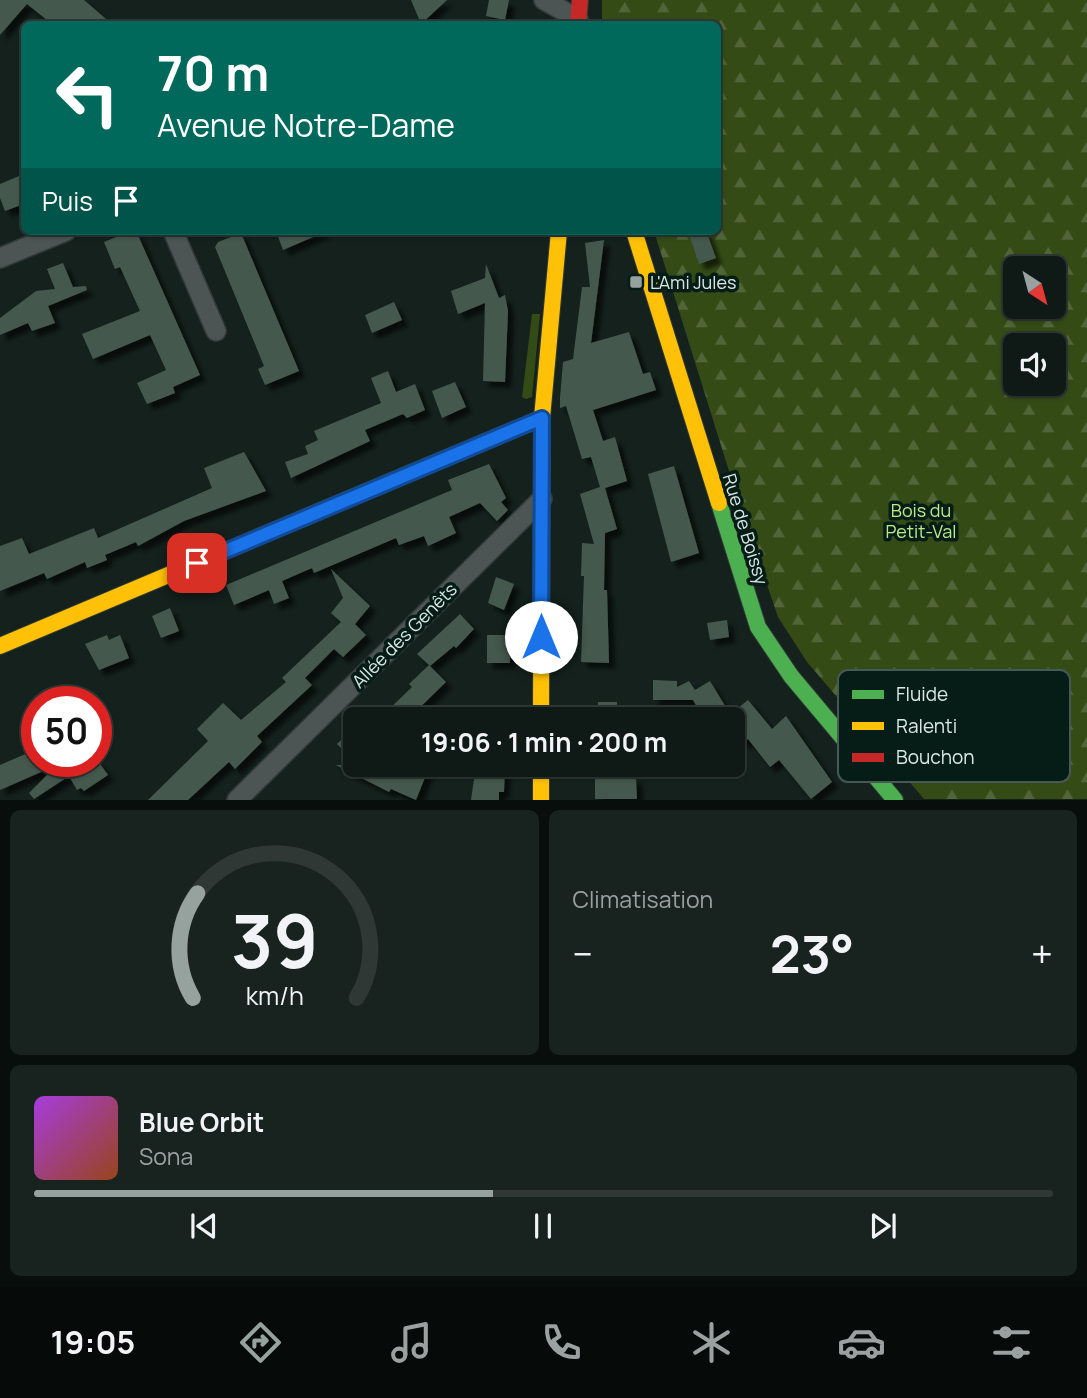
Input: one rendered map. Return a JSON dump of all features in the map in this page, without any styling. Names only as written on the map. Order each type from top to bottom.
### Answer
[{"type":"street","points":[[544,0],[575,18]]},
{"type":"street","points":[[0,258],[56,235]]},
{"type":"street","points":[[175,235],[216,331]]},
{"type":"street","points":[[541,707],[542,418],[559,235]]},
{"type":"street","name":"Rue de Boissy","points":[[635,235],[758,627],[791,676],[838,732]]},
{"type":"street","points":[[0,646],[542,418]]},
{"type":"street","name":"Allée des Genêts","points":[[237,800],[542,499]]},
{"type":"street","points":[[541,777],[541,800]]},
{"type":"street","name":"Rue de Boissy","points":[[880,782],[895,800]]},
{"type":"green space","name":"Bois du Petit-Val","points":[[602,0],[1087,0],[1087,799],[924,799],[909,782],[1070,782],[1070,670],[838,670],[838,698],[807,662],[778,617],[739,503],[655,235],[721,235],[721,21],[602,21]]},
{"type":"green space","points":[[532,314],[540,314],[532,397],[526,399],[522,397]]},
{"type":"building","points":[[0,0],[84,0],[108,21],[48,21],[27,4],[0,35]]},
{"type":"building","points":[[411,0],[447,0],[424,21],[420,21]]},
{"type":"building","points":[[489,0],[509,0],[505,20],[486,16]]},
{"type":"building","points":[[21,175],[21,205],[5,211],[0,198],[0,184]]},
{"type":"building","points":[[121,235],[138,235],[200,375],[173,387],[175,393],[147,404],[137,383],[166,370],[150,335],[93,359],[82,334],[140,311],[120,267],[115,269],[104,242]]},
{"type":"building","points":[[242,235],[299,371],[265,385],[258,369],[264,366],[215,247],[218,242]]},
{"type":"building","points":[[277,235],[318,235],[283,250]]},
{"type":"building","points":[[689,235],[707,235],[716,258],[699,264]]},
{"type":"building","points":[[604,240],[591,343],[629,332],[643,374],[650,372],[656,390],[593,410],[603,441],[615,437],[627,481],[605,488],[617,529],[605,533],[604,590],[607,590],[609,663],[581,662],[584,576],[581,576],[582,543],[594,544],[580,494],[600,487],[591,457],[582,459],[566,406],[560,408],[563,362],[573,359],[582,287],[590,287],[585,243]]},
{"type":"building","points":[[63,263],[73,287],[86,286],[87,290],[48,306],[55,323],[32,331],[28,323],[0,335],[0,318],[36,291],[55,289],[47,269]]},
{"type":"building","points":[[486,264],[499,298],[505,295],[508,311],[505,382],[483,381],[485,303],[458,314],[451,291],[485,278]]},
{"type":"building","points":[[394,302],[402,320],[372,333],[365,315]]},
{"type":"building","points":[[388,371],[396,392],[415,384],[425,410],[407,418],[403,414],[365,430],[370,441],[291,478],[285,462],[308,454],[305,446],[318,440],[314,431],[381,403],[371,378]]},
{"type":"building","points":[[455,382],[466,407],[442,418],[432,391]]},
{"type":"building","points":[[244,452],[266,491],[184,521],[138,546],[136,542],[105,555],[107,560],[87,568],[85,562],[47,579],[44,573],[0,591],[0,546],[22,538],[29,554],[94,528],[98,538],[212,488],[204,468]]},
{"type":"building","points":[[489,464],[506,498],[501,502],[508,510],[497,521],[480,503],[449,517],[456,533],[428,546],[424,536],[399,545],[396,538],[314,573],[312,568],[282,581],[289,598],[274,604],[269,590],[234,605],[226,585],[452,490],[448,480]]},
{"type":"building","points":[[674,466],[699,553],[671,562],[648,474]]},
{"type":"building","points":[[331,569],[370,606],[355,624],[366,635],[343,657],[334,649],[305,678],[312,685],[257,736],[262,742],[235,769],[229,762],[188,800],[148,800],[208,741],[197,729],[223,703],[241,720],[286,682],[282,678],[341,622],[331,613],[343,598]]},
{"type":"building","points":[[496,577],[514,584],[504,610],[488,603]]},
{"type":"building","points":[[170,608],[179,631],[161,638],[152,616]]},
{"type":"building","points":[[460,614],[474,629],[456,648],[454,646],[430,666],[417,654]]},
{"type":"building","points":[[727,620],[729,637],[710,640],[707,623]]},
{"type":"building","points":[[107,635],[109,640],[120,635],[129,658],[99,670],[85,644]]},
{"type":"building","points":[[487,635],[510,635],[510,663],[487,663]]},
{"type":"building","points":[[429,665],[446,682],[420,707],[391,707],[412,687],[409,684]]},
{"type":"building","points":[[653,680],[677,681],[677,687],[689,681],[695,690],[710,681],[726,707],[697,707],[693,700],[653,700]]},
{"type":"building","points":[[748,700],[772,729],[786,716],[832,782],[811,799],[779,760],[770,767],[748,739],[745,742],[745,707],[739,707]]},
{"type":"building","points":[[598,702],[617,702],[617,707],[598,707]]},
{"type":"building","points":[[343,738],[343,750],[337,744]]},
{"type":"building","points":[[21,756],[21,777],[30,777],[0,790],[0,765]]},
{"type":"building","points":[[45,777],[67,777],[34,799],[29,793]]},
{"type":"building","points":[[70,777],[105,777],[84,791],[81,788],[77,790]]},
{"type":"building","points":[[360,777],[425,777],[416,800],[391,789],[389,792]]},
{"type":"building","points":[[474,777],[505,777],[504,792],[499,792],[499,800],[471,800]]},
{"type":"building","points":[[636,778],[637,799],[595,799],[595,779]]},
{"type":"traffic: fast","points":[[403,476],[542,418]]},
{"type":"traffic: fast","points":[[719,503],[758,627],[791,676],[838,732]]},
{"type":"traffic: fast","points":[[880,782],[895,800]]},
{"type":"traffic: slow","points":[[541,707],[542,418],[559,235]]},
{"type":"traffic: slow","points":[[635,235],[719,503]]},
{"type":"traffic: slow","points":[[0,646],[403,476]]},
{"type":"traffic: slow","points":[[541,777],[541,800]]},
{"type":"traffic: jam","points":[[578,21],[580,0]]},
{"type":"place","name":"L'Ami Jules","points":[[636,282]]},
{"type":"route","points":[[197,563],[542,418],[541,637]]}]
